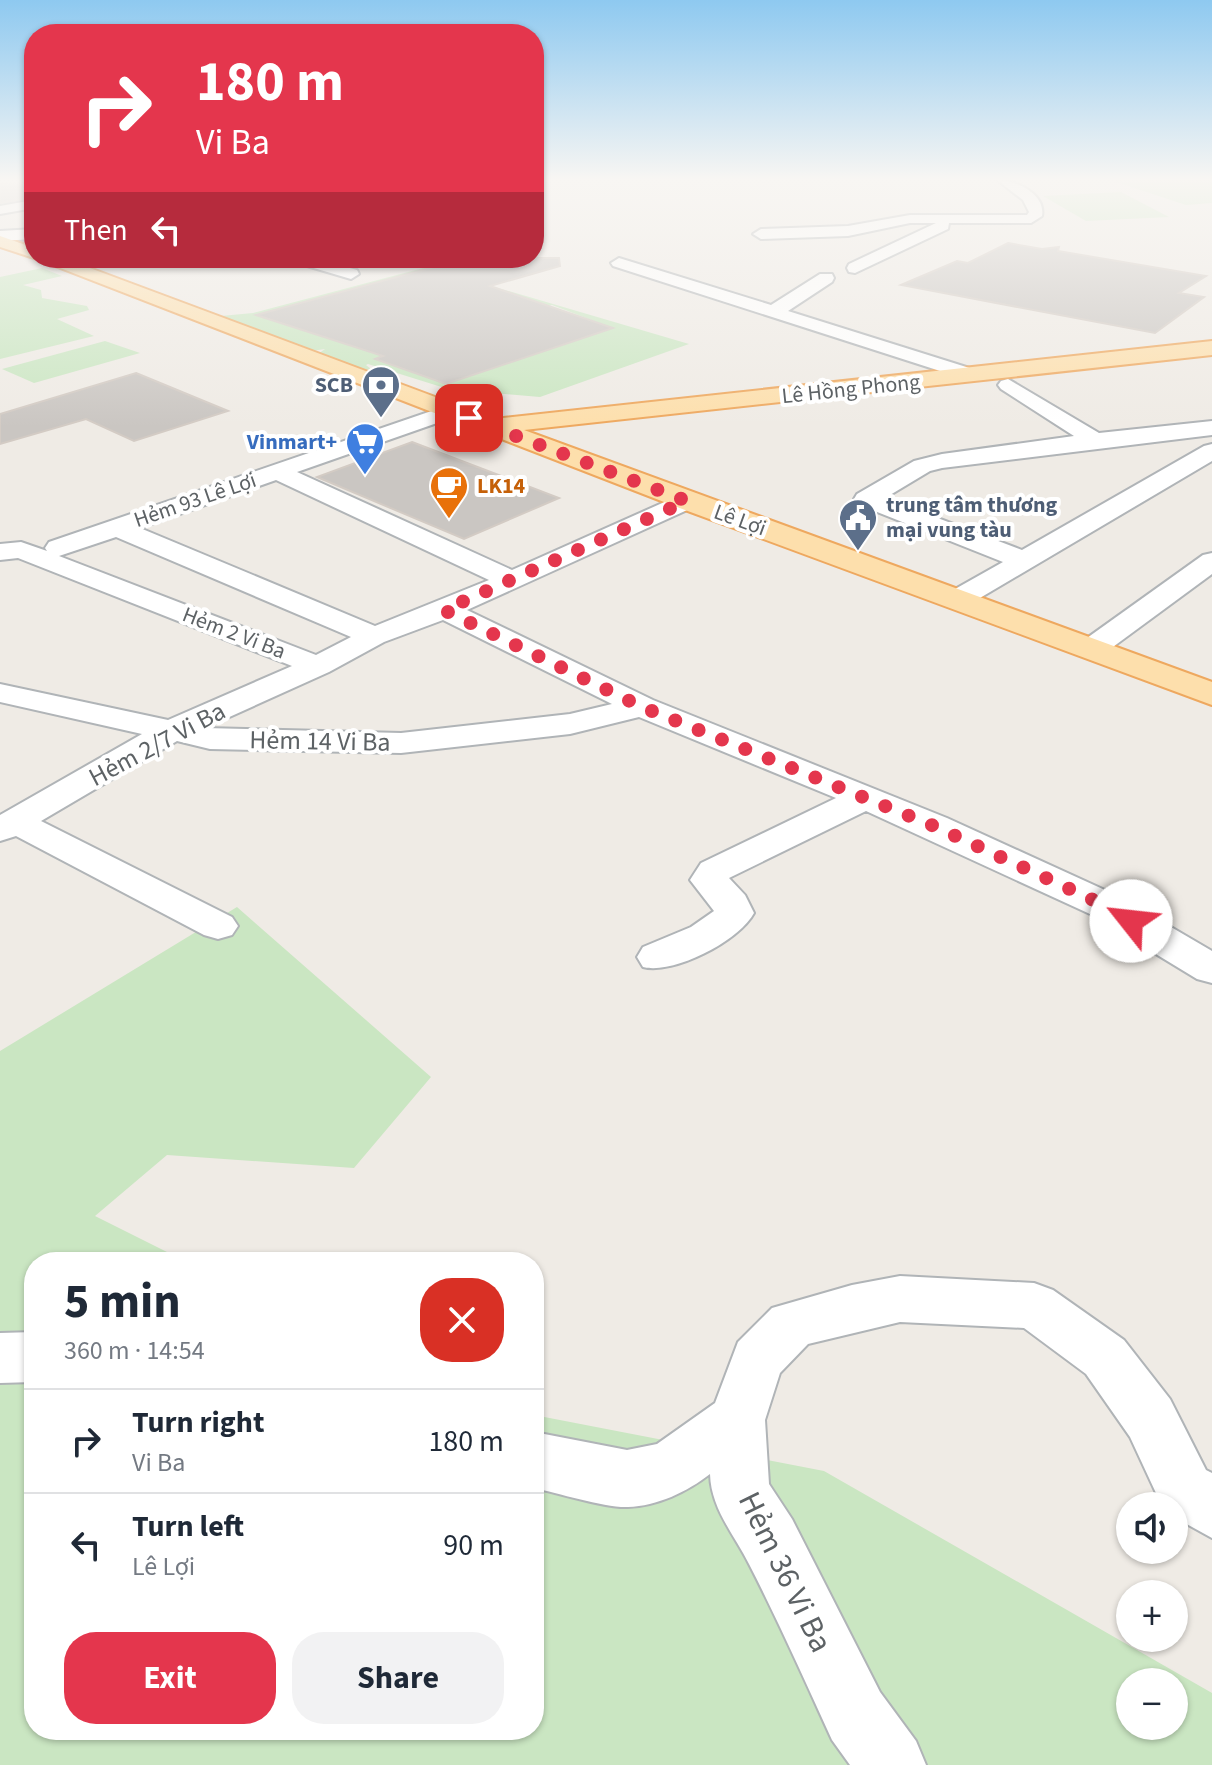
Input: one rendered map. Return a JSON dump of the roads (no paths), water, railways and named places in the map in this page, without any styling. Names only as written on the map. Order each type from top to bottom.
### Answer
[{"type":"main road","name":"Lê Lợi","points":[[72,268],[687,501],[1212,694]]},
{"type":"main road","name":"Lê Hồng Phong","points":[[489,426],[614,432],[1212,348]]},
{"type":"main road","name":"Lê Hồng Phong","points":[[522,438],[614,432],[989,378],[1212,362]]},
{"type":"main road","points":[[614,432],[612,462],[639,483]]},
{"type":"street","points":[[855,268],[867,262]]},
{"type":"street","points":[[619,263],[989,378],[1095,440],[1212,473]]},
{"type":"street","points":[[330,268],[351,274]]},
{"type":"street","points":[[775,311],[826,278]]},
{"type":"street","name":"Hẻm 93 Lê Lợi","points":[[115,527],[449,411]]},
{"type":"street","points":[[1023,560],[866,499],[922,466],[942,461],[1212,428]]},
{"type":"street","points":[[958,599],[1212,451]]},
{"type":"street","points":[[278,472],[512,580]]},
{"type":"street","name":"Hẻm 2 Vi Ba","points":[[10,551],[318,666],[374,636],[444,610],[687,501]]},
{"type":"street","points":[[58,548],[115,527]]},
{"type":"street","name":"Hẻm 93 Lê Lợi","points":[[115,527],[374,636]]},
{"type":"street","points":[[1091,649],[1212,561]]},
{"type":"street","points":[[444,610],[642,707],[934,826],[1104,905],[1212,969]]},
{"type":"street","name":"Hẻm 2/7 Vi Ba","points":[[8,826],[171,731],[318,666]]},
{"type":"street","name":"Hẻm 14 Vi Ba","points":[[0,693],[210,739],[401,743],[570,724],[642,707]]},
{"type":"street","points":[[657,957],[705,936],[734,915],[731,904],[709,880],[714,871],[865,798]]},
{"type":"street","points":[[8,826],[218,926]]},
{"type":"street","name":"Hẻm 36 Vi Ba","points":[[892,1765],[856,1716],[770,1541],[740,1492],[737,1420],[757,1359],[791,1325],[900,1299],[1034,1306],[1105,1357],[1150,1418],[1185,1490],[1212,1508]]},
{"type":"street","points":[[0,1358],[24,1357]]},
{"type":"street","points":[[544,1462],[627,1479],[670,1469],[737,1420]]},
{"type":"place","name":"SCB","points":[[381,419]]},
{"type":"place","name":"Vinmart+","points":[[365,476]]},
{"type":"place","name":"LK14","points":[[449,520]]},
{"type":"place","name":"trung tâm thương mại vung tàu","points":[[858,552]]}]
